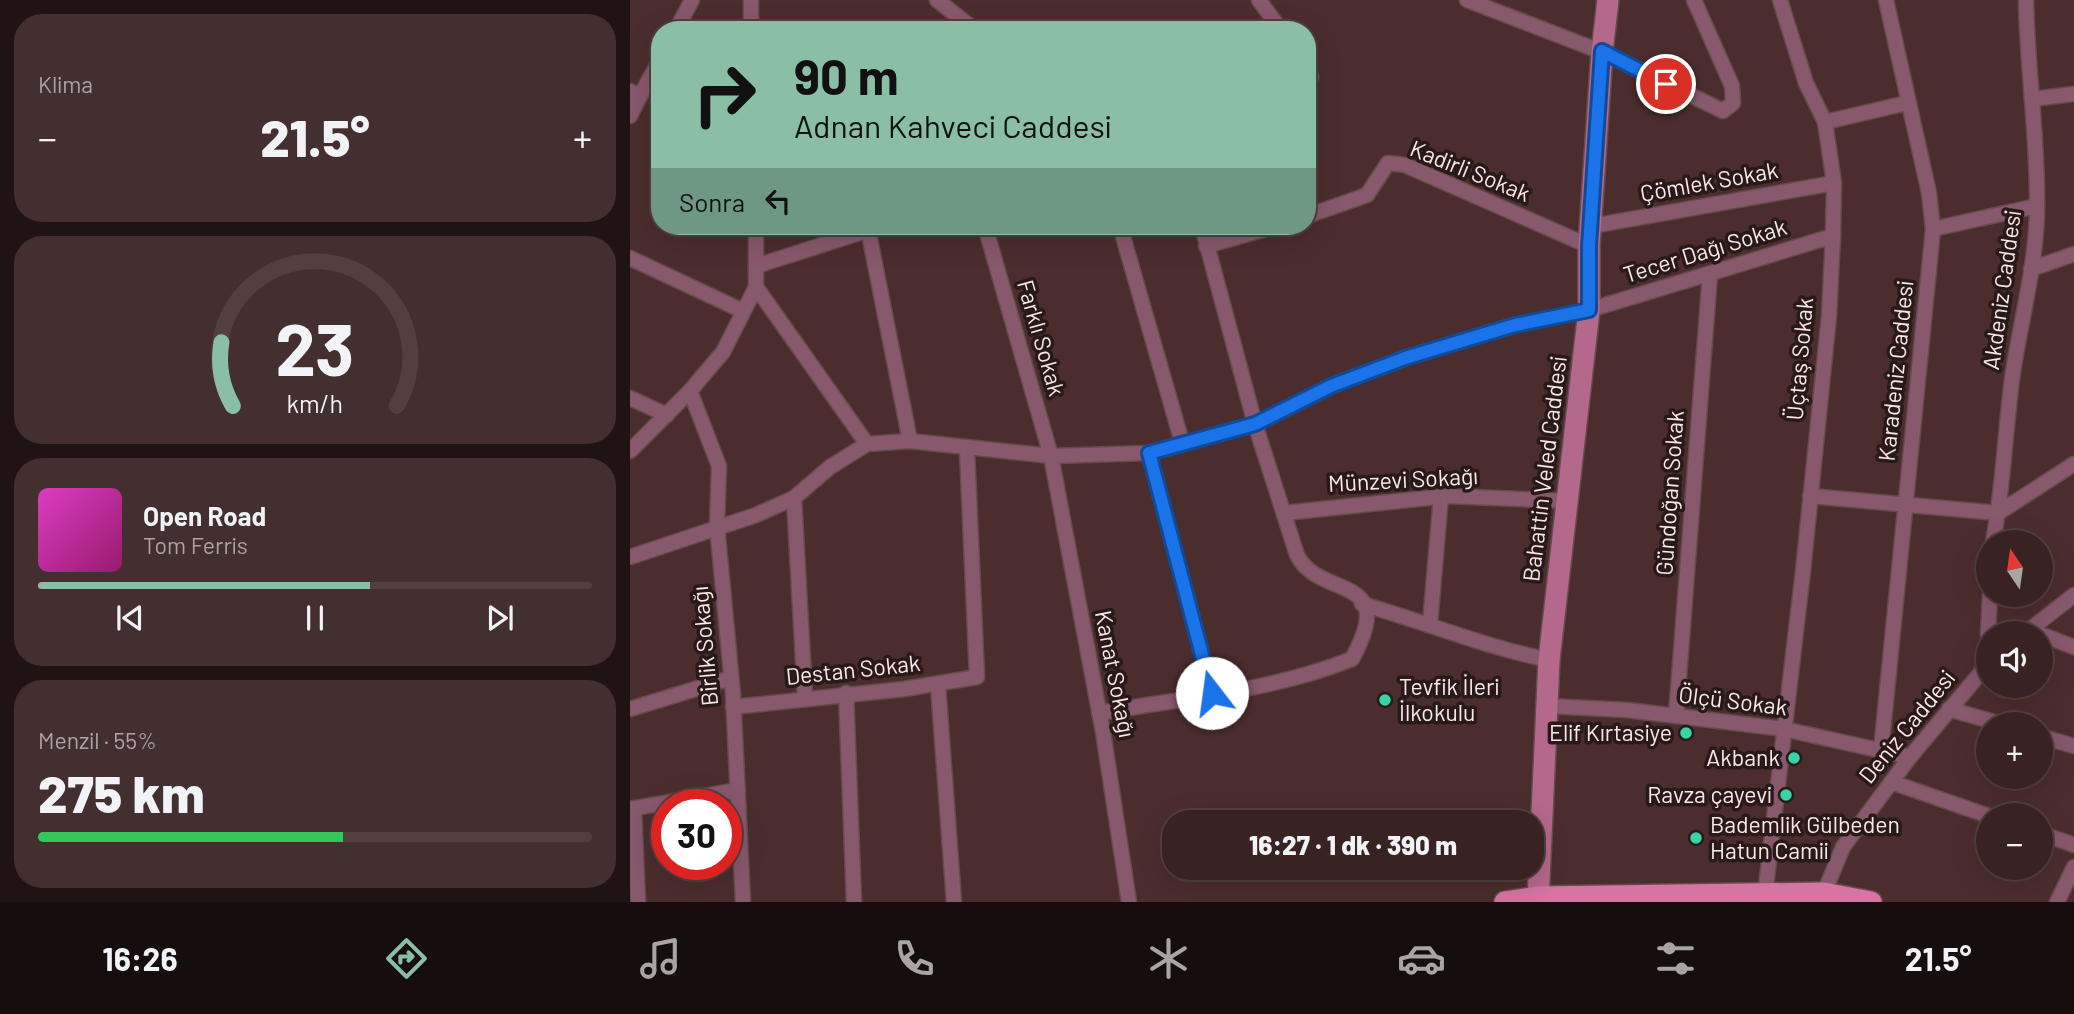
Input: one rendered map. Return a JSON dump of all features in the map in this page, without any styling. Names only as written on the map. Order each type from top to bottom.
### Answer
[{"type":"main road","points":[[1505,902],[1765,895],[1860,900]]},
{"type":"street","points":[[681,21],[692,0]]},
{"type":"street","points":[[751,0],[751,21]]},
{"type":"street","points":[[937,0],[964,21]]},
{"type":"street","points":[[1259,0],[1274,21]]},
{"type":"street","points":[[1467,0],[1602,51],[1723,111],[1733,103],[1732,86],[1694,0]]},
{"type":"street","name":"Bahattin Veled Caddesi","points":[[1536,900],[1549,660],[1589,310],[1590,236],[1602,51],[1608,0]]},
{"type":"street","name":"Üçtaş Sokak","points":[[1765,895],[1829,316],[1833,236],[1833,183],[1825,122],[1806,83],[1780,0]]},
{"type":"street","name":"Karadeniz Caddesi","points":[[1881,751],[1933,229],[1929,193],[1886,0]]},
{"type":"street","name":"Akdeniz Caddesi","points":[[1995,530],[2012,379],[2031,270],[2038,206],[2032,99],[2026,56],[2026,0]]},
{"type":"street","points":[[630,116],[635,93],[651,72]]},
{"type":"street","points":[[2032,99],[2074,94]]},
{"type":"street","points":[[1825,122],[1907,103]]},
{"type":"street","name":"Kadirli Sokak","points":[[1316,213],[1367,195],[1388,163],[1405,165],[1590,236]]},
{"type":"street","name":"Çömlek Sokak","points":[[1590,236],[1833,183]]},
{"type":"street","points":[[1933,229],[2038,206]]},
{"type":"street","points":[[630,451],[691,391],[723,352],[756,287],[756,235]]},
{"type":"street","points":[[756,266],[853,235]]},
{"type":"street","points":[[876,235],[910,441]]},
{"type":"street","name":"Farklı Sokak","points":[[988,235],[1051,456]]},
{"type":"street","points":[[1123,235],[1182,442]]},
{"type":"street","points":[[1099,713],[1273,683],[1352,659],[1367,622],[1362,604],[1351,589],[1304,568],[1255,424],[1204,235]]},
{"type":"street","points":[[1206,246],[1244,235]]},
{"type":"street","name":"Tecer Dağı Sokak","points":[[867,444],[910,441],[967,450],[1051,456],[1149,453],[1255,424],[1331,386],[1405,358],[1515,325],[1589,310],[1833,236]]},
{"type":"street","points":[[2031,270],[2074,254]]},
{"type":"street","points":[[630,258],[743,311]]},
{"type":"street","name":"Gündoğan Sokak","points":[[1676,716],[1710,274]]},
{"type":"street","points":[[630,557],[716,526],[756,515],[794,498],[830,467],[867,444],[756,287]]},
{"type":"street","name":"Birlik Sokağı","points":[[691,391],[719,467],[716,526],[731,678],[738,789]]},
{"type":"street","points":[[630,398],[667,415]]},
{"type":"street","name":"Destan Sokak","points":[[733,706],[938,685],[977,677],[967,450]]},
{"type":"street","points":[[1149,453],[1212,693]]},
{"type":"street","name":"Kanat Sokağı","points":[[1051,456],[1099,713],[1129,902]]},
{"type":"street","points":[[1810,496],[1998,513],[2074,464]]},
{"type":"street","points":[[1430,624],[1441,496]]},
{"type":"street","name":"Münzevi Sokağı","points":[[1284,513],[1441,496],[1568,501]]},
{"type":"street","points":[[794,498],[805,697]]},
{"type":"street","points":[[2046,621],[2074,595]]},
{"type":"street","points":[[1362,604],[1430,624],[1498,650],[1549,660]]},
{"type":"street","points":[[2053,640],[2074,647]]},
{"type":"street","points":[[630,709],[731,678]]},
{"type":"street","name":"Deniz Caddesi","points":[[1825,897],[1843,847],[1910,757],[1976,678]]},
{"type":"street","points":[[938,685],[954,902]]},
{"type":"street","points":[[846,693],[854,902]]},
{"type":"street","name":"Ölçü Sokak","points":[[1547,706],[1676,716],[1784,729],[1910,757]]},
{"type":"street","points":[[1949,709],[1976,717]]},
{"type":"street","points":[[2053,740],[2074,746]]},
{"type":"street","points":[[1891,782],[1976,811]]},
{"type":"street","points":[[638,902],[632,809],[651,806]]},
{"type":"street","points":[[2053,838],[2074,845]]},
{"type":"street","points":[[2057,902],[2074,867]]},
{"type":"street","name":"Birlik Sokağı","points":[[742,880],[743,902]]},
{"type":"place","name":"Tevfik İleri İlkokulu","points":[[1385,700]]},
{"type":"place","name":"Elif Kırtasiye","points":[[1686,733]]},
{"type":"place","name":"Akbank","points":[[1794,758]]},
{"type":"place","name":"Ravza çayevi","points":[[1786,795]]},
{"type":"place","name":"Bademlik Gülbeden Hatun Camii","points":[[1696,838]]},
{"type":"route","points":[[1212,693],[1149,453],[1255,424],[1331,386],[1405,358],[1515,325],[1589,310],[1589,246],[1602,51],[1666,84]]}]
